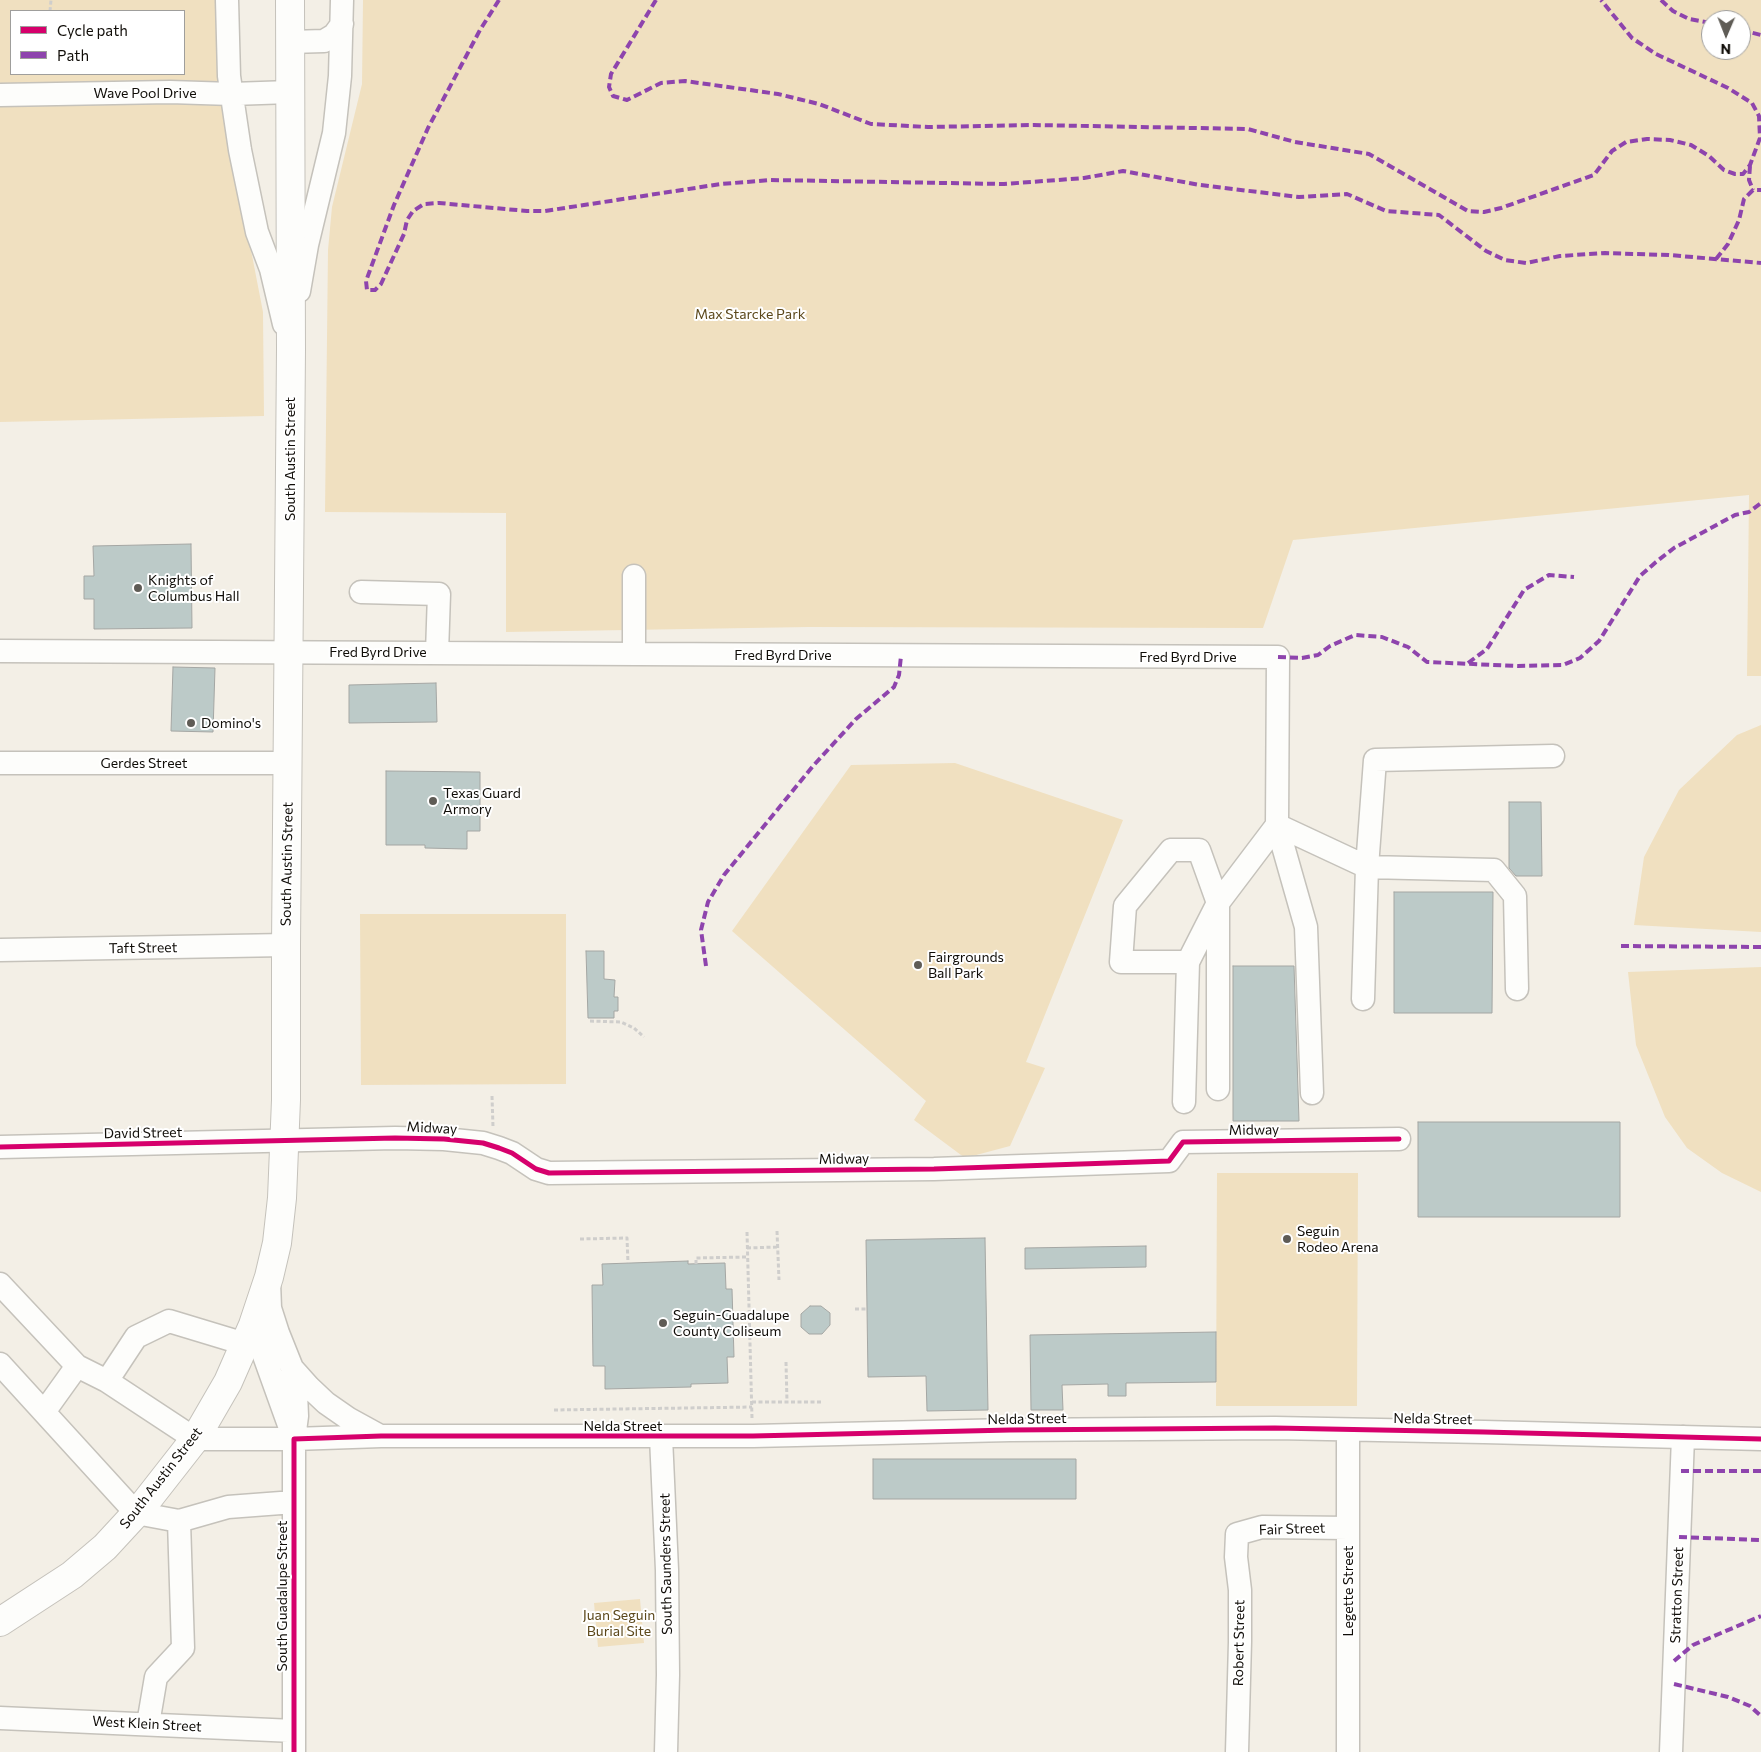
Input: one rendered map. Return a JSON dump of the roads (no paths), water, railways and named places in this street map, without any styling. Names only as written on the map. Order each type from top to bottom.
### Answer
[{"type":"main road","name":"South Austin Street","points":[[0,1622],[72,1575],[105,1547],[136,1513],[195,1438],[228,1382],[249,1335],[269,1277],[277,1243],[286,1141],[291,349],[290,0]]},
{"type":"street","points":[[227,0],[228,59],[240,150],[257,232],[271,269],[291,349]]},
{"type":"street","points":[[291,349],[306,253],[334,133],[340,76],[342,0]]},
{"type":"street","points":[[290,42],[324,42],[334,36],[342,24]]},
{"type":"street","name":"Wave Pool Drive","points":[[0,95],[290,92]]},
{"type":"street","points":[[634,576],[634,654]]},
{"type":"street","points":[[361,592],[439,594],[438,653]]},
{"type":"street","name":"Fred Byrd Drive","points":[[0,651],[1278,657],[1278,824]]},
{"type":"street","points":[[1363,999],[1367,867],[1375,760],[1553,756]]},
{"type":"street","name":"Gerdes Street","points":[[0,763],[288,763]]},
{"type":"street","points":[[1278,824],[1367,867],[1494,870],[1515,896],[1517,990]]},
{"type":"street","points":[[1184,1102],[1188,962],[1218,903],[1278,824]]},
{"type":"street","points":[[1278,824],[1306,927],[1312,1093]]},
{"type":"street","points":[[1188,962],[1120,962],[1126,906],[1171,850],[1199,850],[1218,903],[1218,1088]]},
{"type":"street","name":"Taft Street","points":[[0,950],[286,946]]},
{"type":"street","name":"Midway","points":[[286,1141],[395,1138],[483,1143],[512,1153],[536,1169],[549,1173],[943,1169],[1169,1161],[1182,1142],[1399,1139]]},
{"type":"street","name":"David Street","points":[[0,1147],[286,1141]]},
{"type":"street","points":[[269,1277],[270,1308],[292,1368],[296,1393],[297,1416],[294,1439]]},
{"type":"street","points":[[0,1284],[77,1366],[107,1381],[195,1438]]},
{"type":"street","points":[[107,1381],[136,1337],[168,1321],[249,1335]]},
{"type":"street","name":"South Guadalupe Street","points":[[249,1335],[294,1439],[294,1741]]},
{"type":"street","points":[[0,1364],[136,1513],[179,1522],[228,1507],[294,1502]]},
{"type":"street","points":[[44,1412],[77,1366]]},
{"type":"street","points":[[292,1368],[326,1404],[380,1436]]},
{"type":"street","name":"Nelda Street","points":[[195,1438],[294,1439],[380,1436],[661,1437],[1010,1430],[1265,1428],[1761,1439]]},
{"type":"street","name":"Legette Street","points":[[1348,1430],[1348,1752]]},
{"type":"street","name":"South Saunders Street","points":[[661,1437],[667,1570],[668,1675],[666,1752]]},
{"type":"street","name":"Stratton Street","points":[[1671,1752],[1683,1437]]},
{"type":"street","points":[[148,1724],[156,1677],[183,1648],[179,1522]]},
{"type":"street","name":"Fair Street","points":[[1237,1534],[1262,1527],[1348,1528]]},
{"type":"street","name":"Robert Street","points":[[1237,1534],[1236,1557],[1240,1590],[1237,1752]]},
{"type":"street","name":"West Klein Street","points":[[0,1718],[148,1724],[294,1741]]},
{"type":"place","name":"Knights of Columbus Hall","points":[[138,588]]},
{"type":"place","name":"Domino's","points":[[191,723]]},
{"type":"place","name":"Texas Guard Armory","points":[[433,801]]},
{"type":"place","name":"Fairgrounds Ball Park","points":[[918,965]]},
{"type":"place","name":"Seguin Rodeo Arena","points":[[1287,1239]]},
{"type":"place","name":"Seguin-Guadalupe County Coliseum","points":[[663,1323]]},
{"type":"park label","name":"Max Starcke Park","points":[[750,314]]},
{"type":"park label","name":"Juan Seguin Burial Site","points":[[619,1624]]}]
